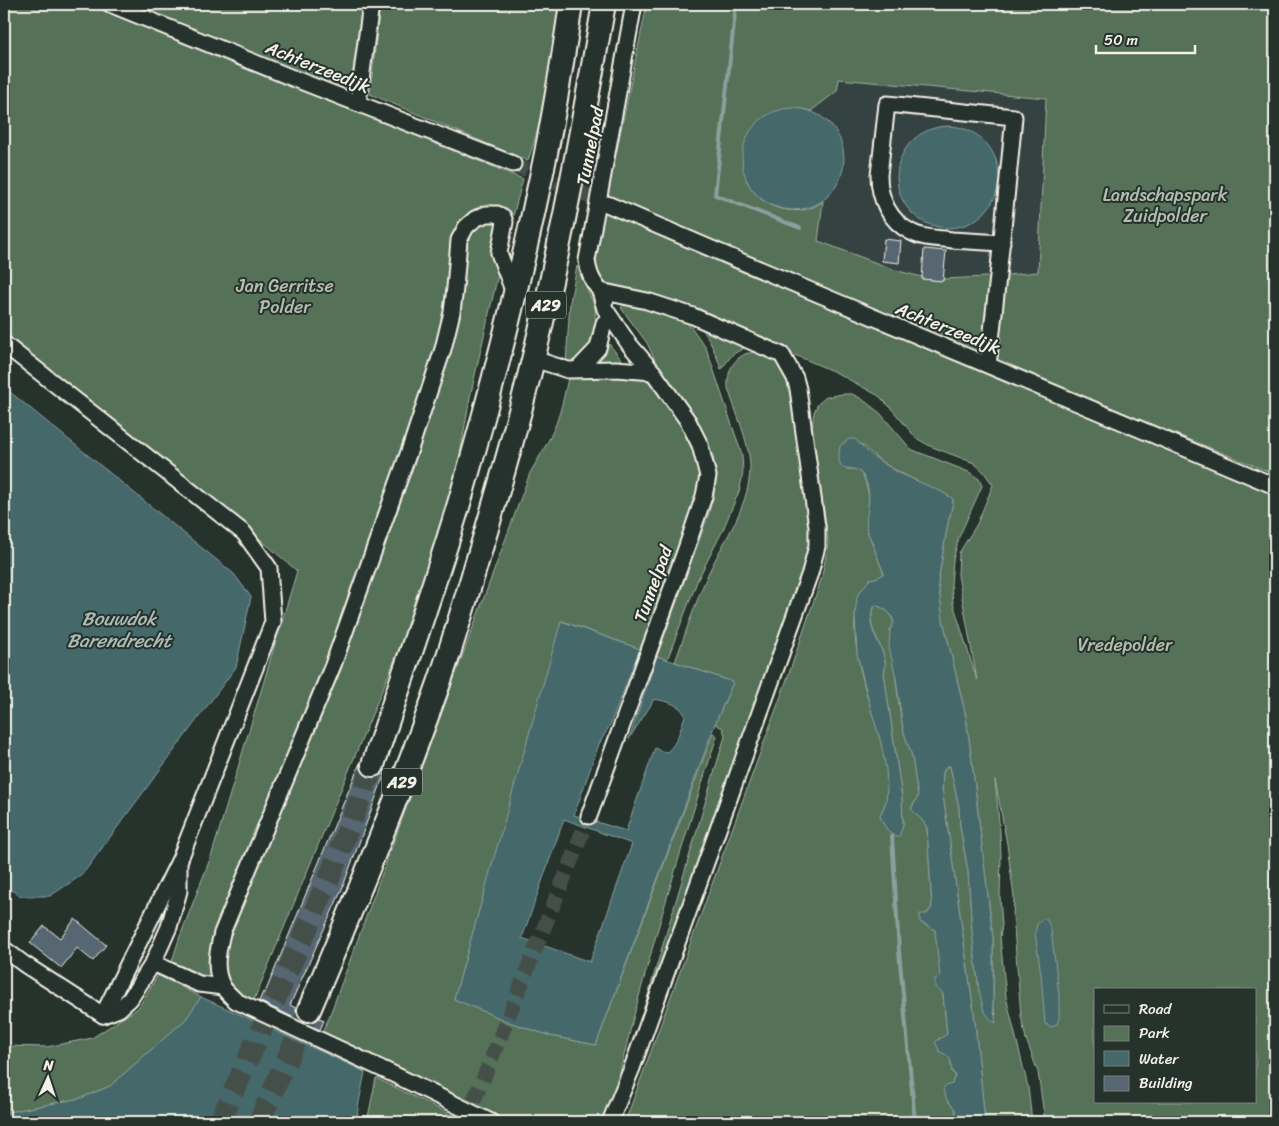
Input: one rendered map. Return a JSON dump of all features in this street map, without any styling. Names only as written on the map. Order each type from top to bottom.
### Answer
[{"type":"highway","name":"A29","points":[[372,765],[432,589],[462,492],[487,401],[544,162],[571,4]]},
{"type":"highway","name":"A29","points":[[309,1010],[382,836],[439,683],[491,518],[534,359],[552,281],[604,4]]},
{"type":"street","name":"Achterzeedijk","points":[[110,4],[513,164]]},
{"type":"street","points":[[358,103],[371,4]]},
{"type":"street","name":"Tunnelpad","points":[[634,4],[586,260],[591,279],[639,343],[653,372]]},
{"type":"street","points":[[988,365],[1002,243],[1014,117],[887,104],[879,186],[884,205],[890,213],[910,232],[920,236],[1002,243]]},
{"type":"street","name":"Achterzeedijk","points":[[607,204],[783,280],[1275,486]]},
{"type":"street","points":[[491,1122],[236,1001],[223,987],[217,971],[217,953],[222,933],[333,665],[408,455],[443,349],[452,312],[459,240],[466,227],[475,219],[486,214],[497,214],[503,217],[505,222],[499,253],[514,293]]},
{"type":"street","points":[[600,291],[647,301],[693,316],[782,355],[795,378],[798,389],[817,527],[817,546],[810,573],[726,810],[632,1068],[610,1122]]},
{"type":"street","name":"Tunnelpad","points":[[589,816],[686,549],[707,485],[708,476],[700,445],[694,431],[653,372],[604,316],[600,291]]},
{"type":"street","points":[[578,369],[598,348],[604,316]]},
{"type":"street","points":[[4,344],[244,533],[269,568],[273,622],[180,859],[103,1015]]},
{"type":"street","points":[[534,359],[568,370],[616,368],[653,372]]},
{"type":"street","points":[[103,1015],[119,1009],[130,999],[153,963],[172,918],[178,891],[180,859]]},
{"type":"street","points":[[4,949],[103,1015]]},
{"type":"street","points":[[153,963],[199,984],[223,987]]},
{"type":"shaded area","points":[[838,79],[1046,98],[1038,272],[943,279],[943,281],[922,279],[921,277],[898,271],[818,241],[743,146]]},
{"type":"green space","name":"Jan Gerritse Polder","points":[[4,4],[91,4],[523,179],[513,216],[505,214],[504,248],[470,397],[455,483],[402,642],[252,1005],[170,968],[179,939],[212,854],[297,571],[190,482],[4,343]]},
{"type":"green space","points":[[130,4],[362,4],[350,94]]},
{"type":"green space","points":[[380,4],[563,4],[544,110],[528,161],[370,94]]},
{"type":"green space","name":"Landschapspark Zuidpolder","points":[[647,4],[1275,4],[1275,474],[787,277],[607,198]],"holes":[[[839,79],[1046,98],[1038,272],[943,279],[942,281],[922,279],[922,277],[898,271],[818,241],[823,201],[815,206],[797,211],[778,208],[769,205],[761,199],[746,180],[795,108],[811,111],[837,91]]]},
{"type":"green space","name":"Vredepolder","points":[[604,210],[1275,493],[1275,1122],[1045,1122],[1038,1072],[1026,1039],[1021,1016],[1013,916],[1014,897],[1007,844],[995,780],[1001,857],[1000,897],[1002,925],[1000,937],[1006,997],[1028,1087],[1032,1122],[985,1122],[974,1013],[942,788],[943,772],[947,766],[950,766],[959,807],[960,826],[968,871],[979,991],[996,1015],[993,1005],[993,939],[966,717],[943,620],[938,582],[953,502],[952,498],[894,469],[872,454],[863,445],[846,469],[860,471],[865,480],[869,496],[867,530],[884,574],[870,579],[857,609],[855,630],[857,655],[887,769],[886,802],[880,816],[903,825],[902,799],[884,673],[885,661],[871,620],[875,605],[890,614],[894,624],[890,630],[899,704],[903,729],[912,756],[918,797],[911,808],[927,827],[932,907],[920,922],[935,930],[947,1035],[937,1040],[950,1057],[952,1072],[955,1075],[947,1100],[955,1109],[957,1122],[625,1122],[786,682],[821,580],[828,543],[812,429],[814,412],[818,404],[826,397],[852,394],[880,413],[910,448],[969,472],[979,479],[982,486],[959,537],[953,560],[951,584],[953,603],[977,680],[958,575],[959,553],[977,524],[993,485],[983,471],[974,463],[930,446],[916,438],[879,396],[835,372],[784,349],[608,286],[599,279],[595,267]]},
{"type":"green space","points":[[577,266],[595,307],[596,331],[590,347],[574,363],[566,363],[570,302]]},
{"type":"green space","points":[[625,303],[666,312],[680,318],[692,328],[706,348],[742,455],[743,472],[740,489],[722,532],[698,579],[667,660],[657,656],[708,516],[717,476],[713,456],[694,415],[655,360],[647,343],[621,308]]},
{"type":"green space","points":[[700,325],[748,346],[733,354],[721,369],[712,346]]},
{"type":"green space","points":[[609,344],[625,364],[596,365]]},
{"type":"green space","points":[[761,352],[779,363],[791,381],[813,543],[641,1027],[639,1025],[725,736],[723,728],[715,724],[733,682],[675,662],[705,581],[742,506],[749,479],[749,456],[728,388],[729,373],[733,364],[740,357],[747,353]]},
{"type":"green space","points":[[637,371],[654,384],[680,421],[691,445],[699,472],[696,509],[640,649],[562,621],[454,999],[509,1022],[551,1036],[596,1045],[713,733],[717,736],[652,948],[606,1122],[499,1122],[320,1037],[328,1020],[530,473],[556,424],[569,374]]},
{"type":"green space","points":[[158,975],[201,997],[186,1019],[110,1086],[81,1098],[4,1113],[4,1046],[47,1047],[92,1038],[138,1008]]},
{"type":"green space","points":[[376,1078],[466,1122],[367,1122]]},
{"type":"water","points":[[793,108],[813,112],[829,123],[840,139],[844,159],[840,179],[829,195],[813,206],[793,210],[773,206],[757,195],[746,179],[742,159],[746,139],[757,123],[773,112]]},
{"type":"water","points":[[948,126],[968,130],[984,141],[995,157],[999,177],[995,197],[984,213],[968,224],[948,228],[928,224],[912,213],[901,197],[897,177],[901,157],[912,141],[928,130]]},
{"type":"water","name":"Bouwdok Barendrecht","points":[[4,387],[234,574],[251,597],[236,667],[82,875],[50,896],[20,896],[4,885]]},
{"type":"water","points":[[849,439],[855,439],[872,456],[899,473],[940,491],[952,498],[953,502],[938,582],[943,620],[966,717],[972,762],[993,939],[993,1005],[996,1023],[984,1011],[979,991],[968,871],[960,826],[959,807],[950,766],[947,766],[943,772],[942,788],[974,1013],[985,1122],[957,1122],[955,1109],[947,1100],[943,1089],[945,1086],[952,1084],[955,1075],[951,1068],[949,1057],[940,1052],[935,1042],[947,1034],[943,994],[935,987],[935,979],[940,977],[935,930],[920,922],[920,914],[927,914],[932,907],[927,827],[911,809],[918,797],[912,756],[903,729],[896,678],[889,647],[890,630],[894,623],[887,611],[875,605],[871,620],[885,661],[884,673],[902,799],[903,825],[899,837],[892,836],[880,816],[886,802],[886,769],[881,743],[857,654],[855,616],[857,596],[870,579],[879,577],[884,573],[867,530],[868,486],[861,473],[843,467],[840,464],[840,446]]},
{"type":"water","points":[[561,621],[640,649],[610,725],[599,744],[574,815],[626,831],[655,748],[667,752],[676,740],[685,716],[683,712],[677,706],[654,699],[629,739],[657,656],[733,682],[715,724],[596,1045],[551,1036],[509,1022],[454,999]],"holes":[[[564,819],[632,844],[590,962],[522,938]]]},
{"type":"water","points":[[1043,919],[1047,920],[1051,929],[1059,995],[1059,1018],[1057,1024],[1052,1027],[1045,1024],[1035,933],[1037,924]]},
{"type":"water","points":[[201,997],[365,1072],[357,1122],[4,1122],[4,1113],[81,1098],[110,1086],[186,1019]]},
{"type":"building","points":[[884,239],[901,241],[899,263],[882,261]]},
{"type":"building","points":[[924,249],[946,251],[943,281],[922,279]]},
{"type":"building","points":[[360,763],[363,773],[369,778],[376,778],[386,770],[342,889],[290,1005],[296,1008],[298,1017],[303,1022],[259,1001],[263,992],[265,993]]},
{"type":"building","points":[[75,919],[106,945],[93,961],[77,948],[61,968],[30,943],[44,926],[60,938]]},
{"type":"building","points":[[319,1018],[324,1020],[320,1030],[303,1022],[311,1023]]},
{"type":"waterway","points":[[736,4],[715,195],[800,228]]},
{"type":"waterway","points":[[892,836],[899,951],[915,1122]]},
{"type":"tunnel","points":[[513,164],[607,204]]},
{"type":"tunnel","points":[[220,1122],[328,881],[373,765]]},
{"type":"tunnel","points":[[464,1122],[589,816]]},
{"type":"tunnel","points":[[259,1122],[309,1010]]}]
